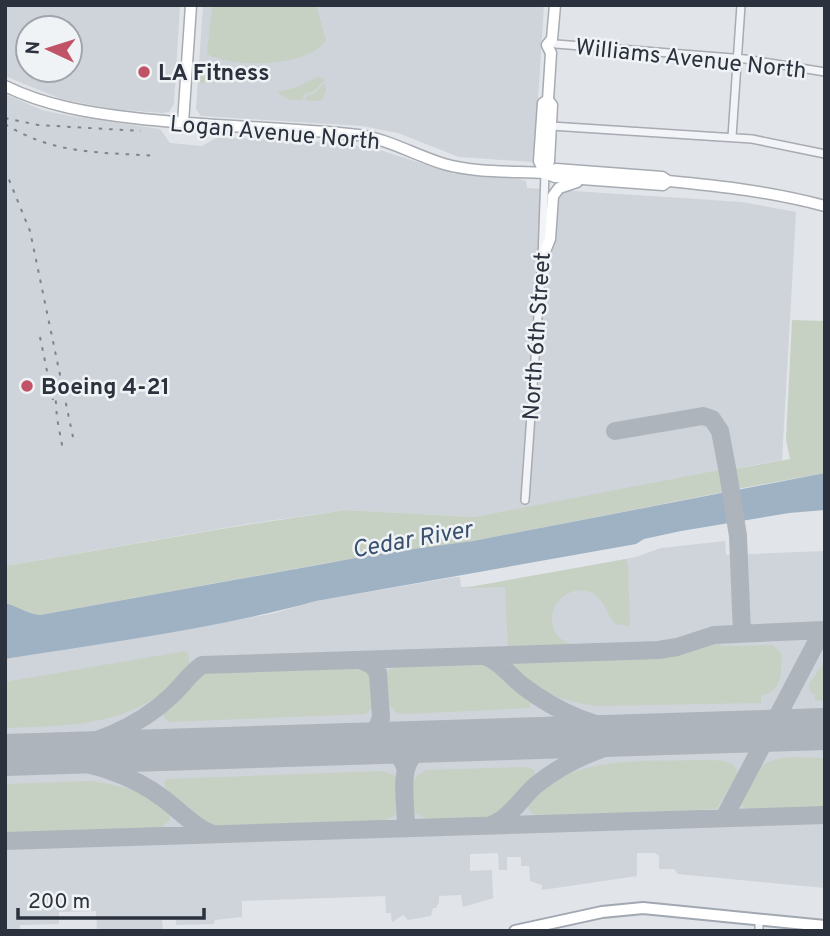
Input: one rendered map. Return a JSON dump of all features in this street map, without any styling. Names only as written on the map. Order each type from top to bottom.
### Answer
[{"type":"main road","points":[[183,123],[191,5]]},
{"type":"main road","name":"North 6th Street","points":[[545,173],[549,161],[552,105],[548,100],[550,67],[546,59],[552,45],[548,25],[554,18],[555,5]]},
{"type":"main road","name":"Logan Avenue North","points":[[5,86],[39,101],[93,113],[183,123],[366,136],[391,142],[460,167],[663,185],[668,181]]},
{"type":"main road","name":"North 6th Street","points":[[545,173],[539,160],[543,103],[548,100]]},
{"type":"main road","name":"Logan Avenue North","points":[[545,173],[556,169],[662,177],[668,181],[763,191],[825,206]]},
{"type":"main road","points":[[542,259],[550,239],[555,192],[584,179]]},
{"type":"main road","points":[[515,931],[560,920],[632,909],[657,909],[759,925],[825,926]]},
{"type":"street","points":[[732,138],[741,5]]},
{"type":"street","name":"Williams Avenue North","points":[[552,45],[738,58],[825,72]]},
{"type":"street","points":[[551,126],[766,141],[825,154]]},
{"type":"street","name":"North 6th Street","points":[[525,500],[542,259],[545,173]]},
{"type":"shaded area","points":[[5,5],[180,5],[174,104],[169,112],[113,109],[61,99],[24,84],[84,84],[84,14],[14,14],[14,80],[5,76]]},
{"type":"shaded area","points":[[203,5],[544,5],[534,162],[459,157],[398,133],[362,126],[201,116],[196,109]]},
{"type":"shaded area","points":[[5,94],[42,110],[160,129],[170,143],[202,146],[218,137],[342,143],[383,151],[455,174],[519,179],[526,181],[527,188],[742,202],[796,212],[782,460],[474,517],[346,510],[247,524],[5,566]]},
{"type":"shaded area","points":[[725,541],[726,555],[825,551],[825,888],[678,874],[674,869],[659,869],[659,856],[655,853],[637,853],[637,876],[542,890],[542,885],[530,881],[529,866],[521,866],[521,857],[507,857],[507,870],[499,870],[498,853],[470,854],[470,871],[492,870],[493,898],[463,907],[461,895],[439,896],[439,902],[436,908],[433,908],[431,916],[408,920],[403,915],[392,922],[391,913],[386,913],[385,896],[242,901],[242,917],[215,920],[214,924],[176,925],[176,920],[162,920],[163,931],[97,931],[96,911],[59,912],[59,924],[20,925],[19,931],[5,931],[5,659],[200,627],[275,613],[316,601],[456,577],[460,577],[461,587],[485,586],[636,557],[661,548]]},
{"type":"green space","points":[[212,5],[316,5],[326,40],[317,49],[287,60],[251,63],[219,59],[207,54]]},
{"type":"green space","points":[[208,64],[224,69],[223,82],[198,83],[199,66],[207,67]]},
{"type":"green space","points":[[318,77],[325,80],[314,91],[305,94],[302,100],[289,100],[277,92],[294,88]]},
{"type":"green space","points":[[324,83],[326,89],[323,99],[304,100],[315,93]]},
{"type":"green space","points":[[792,320],[825,321],[825,473],[737,489],[734,469],[790,459],[786,440]]},
{"type":"green space","points":[[720,470],[724,492],[473,541],[321,564],[40,615],[5,603],[5,566],[346,510],[474,517]]},
{"type":"green space","points":[[626,559],[630,626],[615,624],[598,597],[584,590],[566,594],[554,608],[553,626],[557,635],[579,648],[508,650],[505,587],[464,588]]},
{"type":"green space","points":[[720,640],[721,646],[773,645],[781,653],[780,680],[774,690],[761,696],[761,703],[597,706],[561,698],[535,687],[516,672],[511,662],[517,659],[652,656]]},
{"type":"green space","points":[[185,651],[188,653],[190,665],[186,671],[162,693],[141,706],[122,714],[84,723],[5,728],[5,682]]},
{"type":"green space","points":[[471,660],[491,664],[529,698],[529,708],[406,714],[397,713],[387,702],[388,671],[399,663]]},
{"type":"green space","points":[[825,661],[825,700],[815,701],[815,694],[811,693],[809,684]]},
{"type":"green space","points":[[367,665],[374,677],[374,706],[366,714],[169,722],[164,718],[164,712],[205,670],[212,668]]},
{"type":"green space","points":[[825,758],[825,807],[748,810],[743,807],[741,802],[755,775],[770,761]]},
{"type":"green space","points":[[711,760],[732,764],[738,777],[716,809],[538,816],[528,807],[527,801],[546,786],[589,767],[638,761]]},
{"type":"green space","points":[[528,767],[534,770],[532,780],[492,817],[426,819],[414,812],[412,787],[416,777],[426,770]]},
{"type":"green space","points":[[382,771],[396,776],[400,781],[400,807],[397,814],[382,822],[208,826],[166,790],[164,783],[167,779]]},
{"type":"green space","points":[[94,781],[152,797],[162,803],[170,820],[161,828],[5,833],[5,784]]},
{"type":"water","points":[[825,473],[825,510],[789,513],[681,531],[644,539],[636,544],[316,601],[201,627],[5,659],[5,603],[40,615],[384,553],[473,541]]},
{"type":"pier","points":[[737,486],[744,524],[730,526],[723,489]]},
{"type":"taxiway","points":[[615,431],[703,416],[712,419],[720,431],[738,536],[742,633]]},
{"type":"taxiway","points":[[38,754],[92,742],[126,728],[157,708],[202,665],[659,650],[714,635],[825,630]]},
{"type":"taxiway","points":[[724,818],[817,641],[825,633]]},
{"type":"taxiway","points":[[484,656],[500,665],[536,695],[578,718],[608,728],[640,733]]},
{"type":"taxiway","points":[[356,744],[374,734],[381,718],[378,673],[372,665],[360,660]]},
{"type":"taxiway","points":[[491,825],[509,813],[536,785],[564,766],[609,746],[657,735]]},
{"type":"taxiway","points":[[406,828],[404,788],[408,765],[413,755],[422,747],[436,742]]},
{"type":"taxiway","points":[[375,743],[395,752],[406,770]]},
{"type":"taxiway","points":[[52,757],[96,767],[138,782],[200,828],[213,834]]},
{"type":"taxiway","points":[[5,841],[825,815]]},
{"type":"runway","points":[[5,755],[825,729]]},
{"type":"railway","points":[[5,118],[38,125],[141,131]]},
{"type":"railway","points":[[5,124],[42,142],[60,147],[157,156]]},
{"type":"railway","points":[[5,170],[30,231],[74,442]]},
{"type":"railway","points":[[40,337],[53,400]]},
{"type":"railway","points":[[55,390],[63,450]]},
{"type":"place","name":"LA Fitness","points":[[144,72]]},
{"type":"place","name":"Boeing 4-21","points":[[27,386]]},
{"type":"water label","name":"Cedar River","points":[[412,539]]}]
